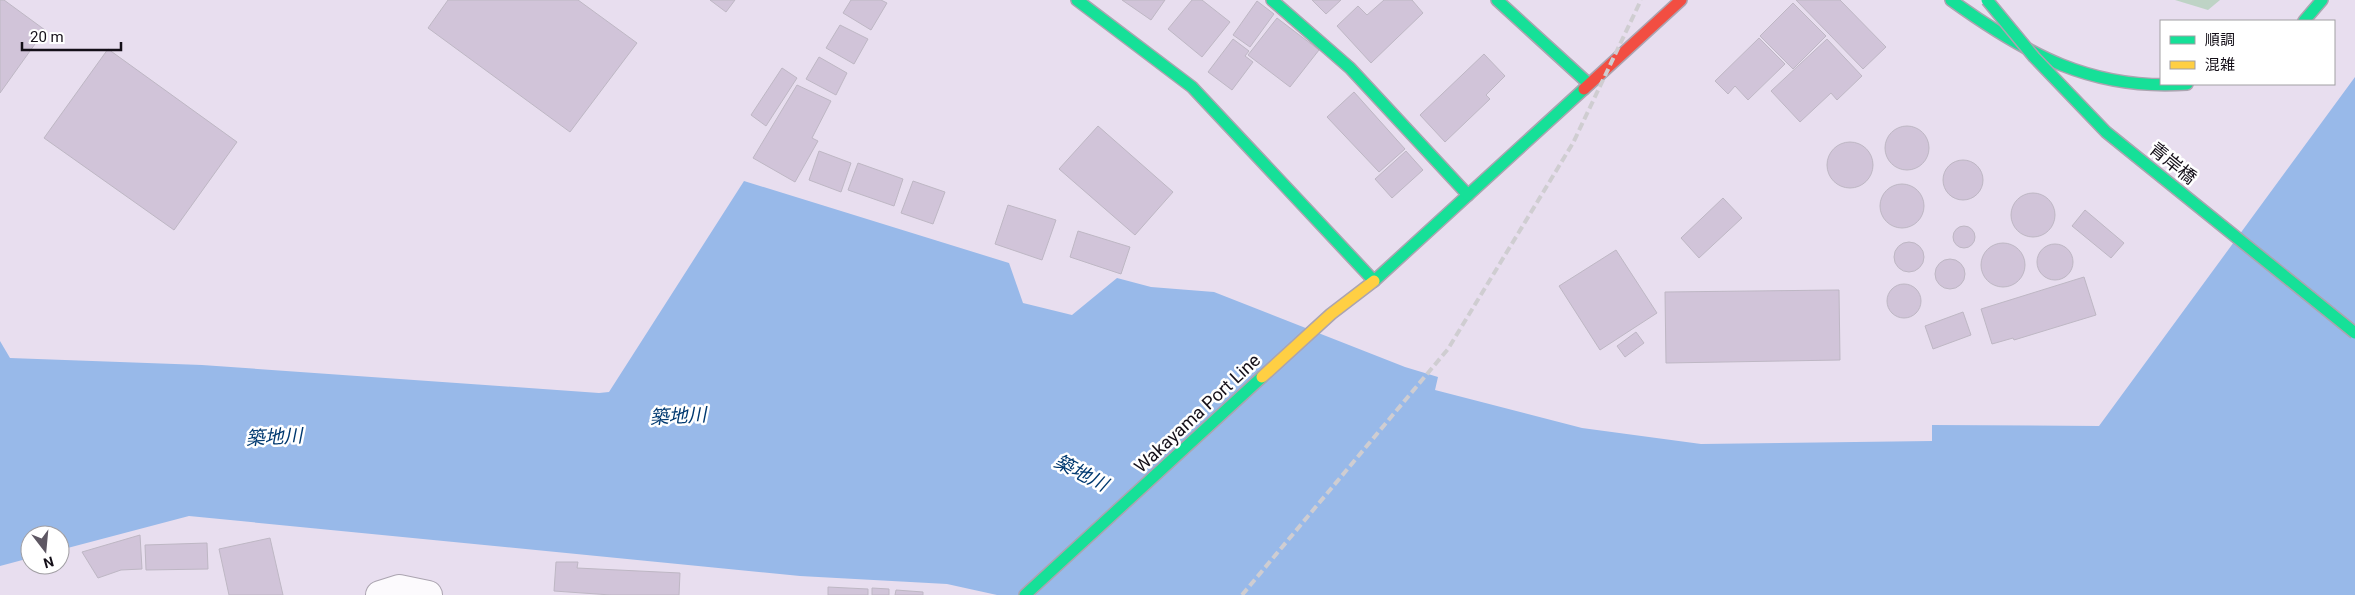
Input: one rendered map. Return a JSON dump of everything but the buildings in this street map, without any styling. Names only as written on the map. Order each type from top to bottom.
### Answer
[{"type":"street","points":[[1077,0],[1192,87],[1374,282]]},
{"type":"street","points":[[1272,0],[1307,27],[1374,92],[1468,195]]},
{"type":"street","points":[[1497,0],[1589,84]]},
{"type":"street","name":"Wakayama Port Line","points":[[1025,595],[1331,314],[1374,282],[1681,0]]},
{"type":"street","points":[[1951,0],[1977,20],[2035,53],[2086,74],[2115,82],[2144,86],[2166,85]]},
{"type":"street","name":"青岸橋","points":[[1987,0],[2034,57],[2106,132],[2355,333]]},
{"type":"street","points":[[2305,20],[2322,0]]},
{"type":"street","points":[[380,595],[399,589],[428,595]]},
{"type":"green space","points":[[2175,0],[2220,0],[2208,10]]},
{"type":"water","name":"築地川","points":[[2355,77],[2355,595],[997,595],[947,584],[800,576],[189,516],[70,547],[70,525],[20,525],[20,561],[0,566],[0,341],[10,358],[202,365],[599,393],[609,392],[744,181],[1009,263],[1023,303],[1072,315],[1117,278],[1151,287],[1214,292],[1405,367],[1438,377],[1435,390],[1582,428],[1701,444],[1932,441],[1932,425],[2099,426]]},
{"type":"railway","points":[[1242,595],[1448,349],[1573,143],[1641,0]]},
{"type":"traffic: fast","points":[[1077,0],[1192,87],[1374,281],[1584,89]]},
{"type":"traffic: fast","points":[[1272,0],[1350,68],[1468,195]]},
{"type":"traffic: fast","points":[[1497,0],[1589,84]]},
{"type":"traffic: fast","points":[[1951,0],[2006,37],[2062,65],[2090,75],[2121,81],[2160,85]]},
{"type":"traffic: fast","points":[[1987,0],[2034,57],[2106,132],[2355,333]]},
{"type":"traffic: fast","points":[[2305,20],[2322,0]]},
{"type":"traffic: fast","points":[[1025,595],[1262,377]]},
{"type":"traffic: slow","points":[[1262,377],[1331,314],[1374,281]]},
{"type":"traffic: jam","points":[[1584,89],[1681,0]]}]
